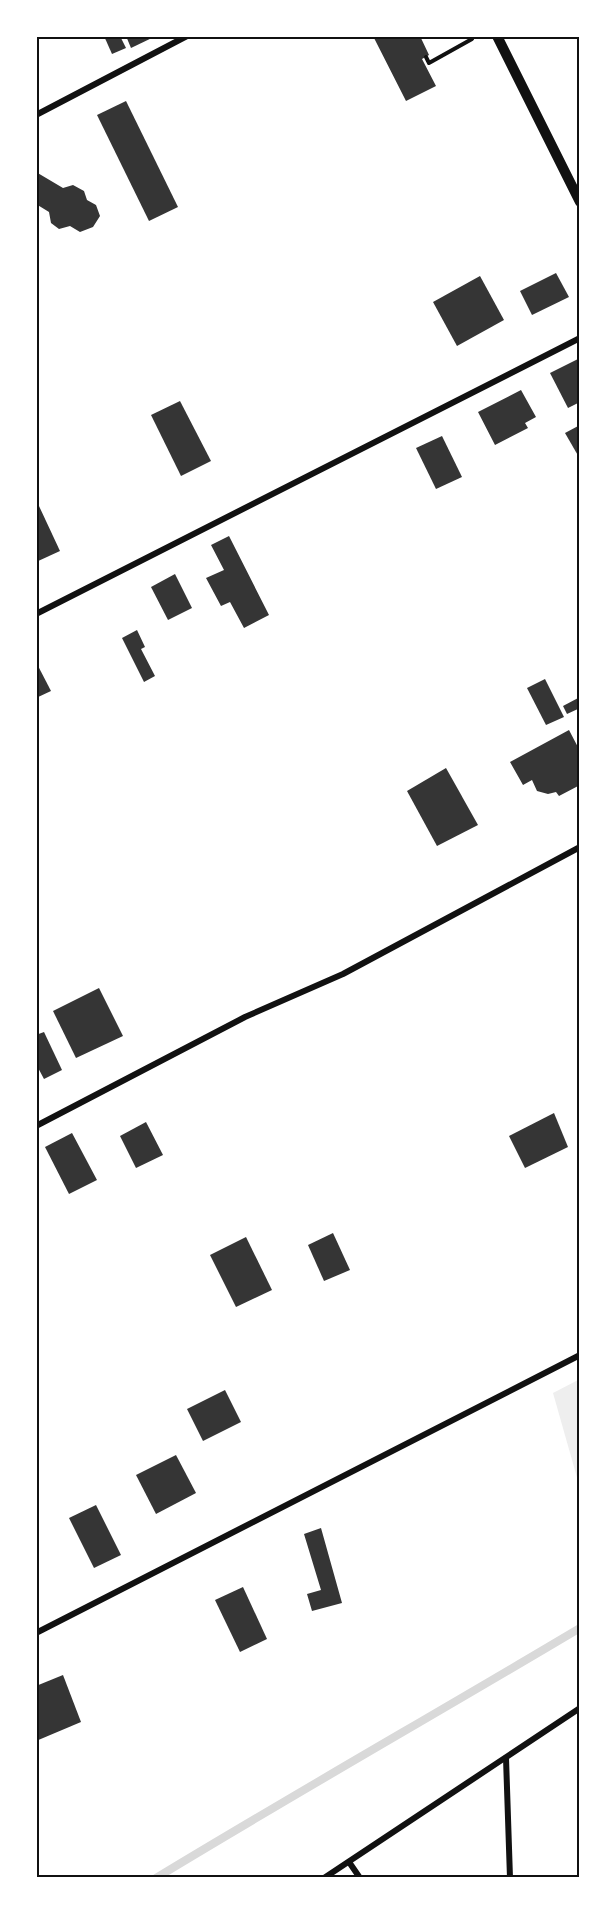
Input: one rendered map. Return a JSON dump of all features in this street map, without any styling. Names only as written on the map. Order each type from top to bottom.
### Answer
[{"type":"street","points":[[36,115],[187,36]]},
{"type":"street","points":[[497,36],[580,202]]},
{"type":"street","points":[[36,614],[580,338]]},
{"type":"street","points":[[36,1126],[245,1017],[343,974],[580,847]]},
{"type":"street","points":[[36,1633],[580,1355]]},
{"type":"street","points":[[324,1878],[580,1708]]},
{"type":"street","points":[[506,1758],[510,1878]]},
{"type":"street","points":[[349,1862],[360,1878]]},
{"type":"path","points":[[426,57],[429,63],[472,39]]},
{"type":"shaded area","points":[[580,1379],[580,1488],[553,1393]]},
{"type":"building","points":[[104,36],[120,36],[126,48],[112,54]]},
{"type":"building","points":[[126,36],[156,36],[131,48]]},
{"type":"building","points":[[373,36],[420,36],[429,55],[422,59],[436,86],[406,101]]},
{"type":"building","points":[[126,101],[178,207],[149,221],[97,115]]},
{"type":"building","points":[[36,172],[63,188],[73,185],[84,191],[87,200],[96,205],[100,216],[93,227],[80,232],[70,226],[59,229],[51,223],[49,212],[36,204]]},
{"type":"building","points":[[556,273],[569,297],[532,315],[520,291]]},
{"type":"building","points":[[480,276],[504,320],[457,346],[433,302]]},
{"type":"building","points":[[580,358],[580,402],[568,408],[550,373]]},
{"type":"building","points":[[521,390],[536,417],[525,423],[528,428],[495,445],[478,412]]},
{"type":"building","points":[[180,401],[211,461],[181,476],[151,415]]},
{"type":"building","points":[[580,425],[580,459],[565,433]]},
{"type":"building","points":[[442,436],[462,477],[436,489],[416,448]]},
{"type":"building","points":[[39,506],[60,551],[36,562],[36,508]]},
{"type":"building","points":[[229,536],[269,615],[244,628],[230,602],[221,606],[206,578],[224,570],[211,545]]},
{"type":"building","points":[[175,574],[192,608],[168,620],[151,587]]},
{"type":"building","points":[[137,630],[145,647],[141,649],[155,676],[144,682],[122,638]]},
{"type":"building","points":[[36,662],[51,691],[36,698]]},
{"type":"building","points":[[545,679],[564,717],[546,725],[527,688]]},
{"type":"building","points":[[580,697],[580,708],[567,714],[563,706]]},
{"type":"building","points":[[569,730],[580,751],[580,785],[559,796],[556,792],[548,794],[537,791],[532,780],[523,785],[510,762]]},
{"type":"building","points":[[446,768],[478,825],[437,846],[407,791]]},
{"type":"building","points":[[99,988],[123,1036],[76,1058],[53,1011]]},
{"type":"building","points":[[44,1032],[62,1070],[44,1079],[36,1064],[36,1035]]},
{"type":"building","points":[[554,1113],[568,1147],[525,1168],[509,1136]]},
{"type":"building","points":[[146,1122],[163,1155],[136,1168],[120,1136]]},
{"type":"building","points":[[72,1133],[97,1180],[69,1194],[45,1147]]},
{"type":"building","points":[[333,1233],[350,1270],[324,1281],[308,1245]]},
{"type":"building","points":[[246,1237],[272,1290],[236,1307],[210,1255]]},
{"type":"building","points":[[225,1390],[241,1422],[203,1441],[187,1409]]},
{"type":"building","points":[[176,1455],[196,1493],[156,1514],[136,1475]]},
{"type":"building","points":[[96,1505],[121,1555],[94,1568],[69,1518]]},
{"type":"building","points":[[321,1528],[342,1603],[312,1611],[307,1594],[321,1590],[304,1534]]},
{"type":"building","points":[[243,1587],[267,1639],[240,1652],[215,1600]]},
{"type":"building","points":[[63,1675],[81,1722],[36,1741],[36,1686]]},
{"type":"waterway","points":[[156,1878],[580,1628]]}]
